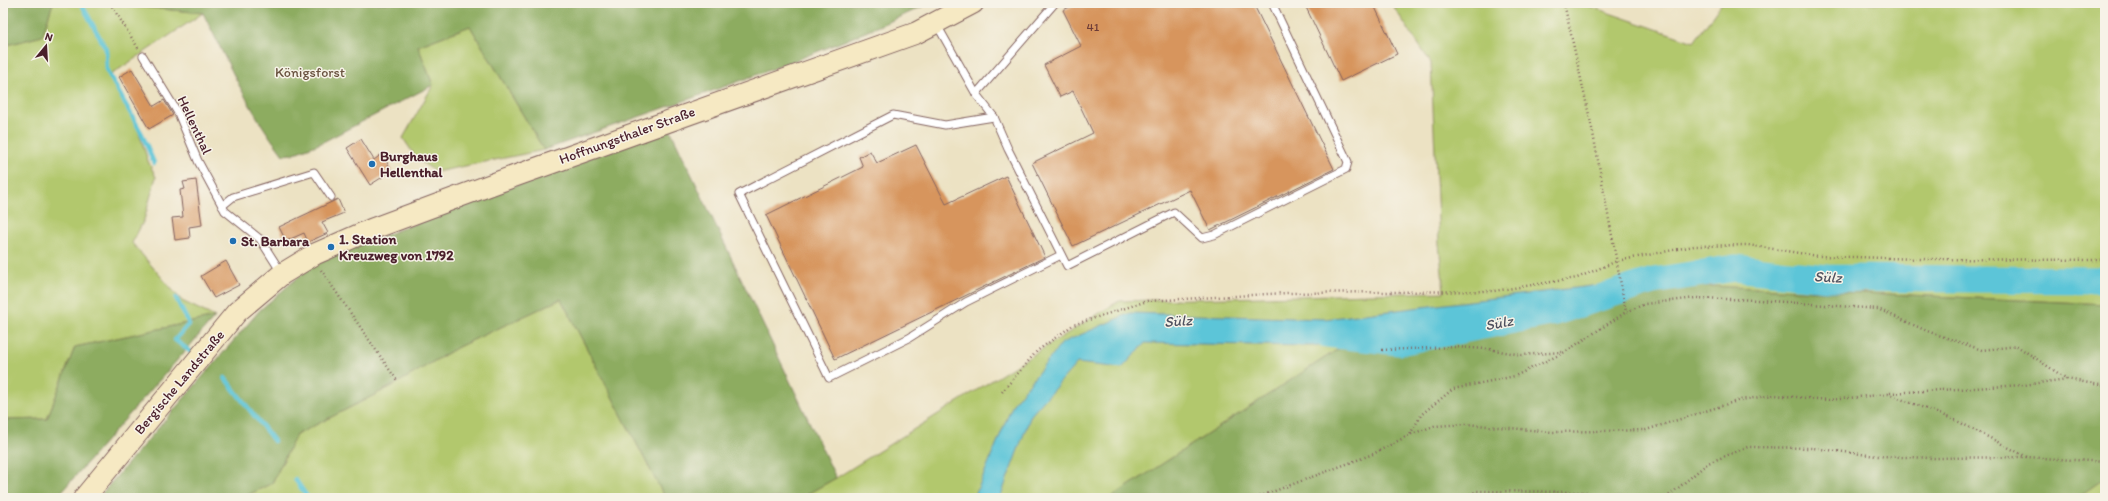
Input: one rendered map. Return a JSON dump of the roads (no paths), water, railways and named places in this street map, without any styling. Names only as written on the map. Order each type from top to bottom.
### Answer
[{"type":"main road","name":"Hoffnungsthaler Straße","points":[[282,274],[311,256],[372,229],[494,183],[916,33],[936,24],[973,3]]},
{"type":"main road","name":"Bergische Landstraße","points":[[84,498],[237,312],[282,274]]},
{"type":"lane","points":[[976,94],[1055,3]]},
{"type":"lane","points":[[936,24],[976,94],[994,117],[1008,149],[1067,266],[1174,212],[1202,238],[1214,235],[1346,169],[1348,162],[1272,3]]},
{"type":"lane","name":"Hellenthal","points":[[143,56],[178,113],[198,161],[225,211],[260,239],[282,274]]},
{"type":"lane","points":[[994,117],[945,125],[893,115],[740,194],[829,378],[909,338],[966,302],[1061,255]]},
{"type":"lane","points":[[222,206],[233,197],[314,172],[331,197]]},
{"type":"water","points":[[1615,283],[1619,304],[1431,327],[1312,346],[1145,343],[1122,368],[1077,363],[1031,415],[1000,498],[974,498],[1013,404],[1062,343],[1130,313],[1325,319]]},
{"type":"waterway","points":[[81,3],[106,49],[107,71],[142,134],[154,163]]},
{"type":"waterway","name":"Sülz","points":[[1327,334],[1399,342],[1555,312],[1653,281],[1735,268],[1827,278],[2105,280]]},
{"type":"waterway","points":[[176,298],[189,324],[175,340],[195,355]]},
{"type":"waterway","points":[[225,378],[274,441]]},
{"type":"waterway","points":[[295,479],[308,498]]},
{"type":"place","name":"Burghaus Hellenthal","points":[[372,164]]},
{"type":"place","name":"St. Barbara","points":[[233,241]]},
{"type":"place","name":"1. Station Kreuzweg von 1792","points":[[331,247]]},
{"type":"park label","name":"Königsforst","points":[[310,72]]}]
